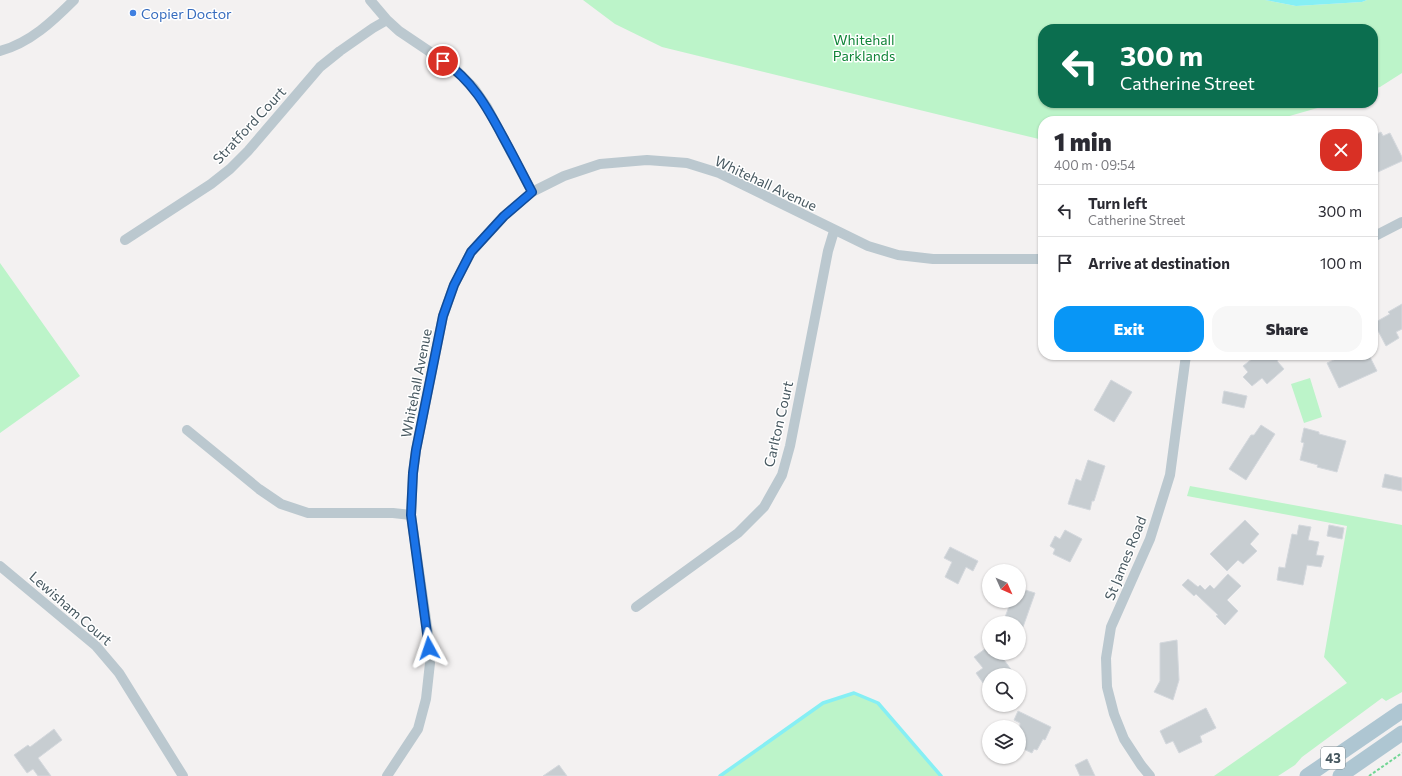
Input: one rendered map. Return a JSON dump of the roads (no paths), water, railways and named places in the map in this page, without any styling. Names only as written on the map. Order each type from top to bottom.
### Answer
[{"type":"main road","name":"43","points":[[1307,776],[1402,711]]},
{"type":"main road","name":"43","points":[[1340,776],[1402,733]]},
{"type":"street","points":[[0,51],[13,47],[38,32],[74,0]]},
{"type":"street","points":[[370,0],[387,20],[399,31],[454,68],[474,88],[487,107],[532,192]]},
{"type":"street","name":"Stratford Court","points":[[125,240],[211,184],[230,169],[248,151],[320,67],[340,51],[387,20]]},
{"type":"street","name":"Whitehall Avenue","points":[[387,776],[418,729],[427,692],[430,663],[428,633],[411,515],[413,473],[416,450],[443,316],[454,285],[471,252],[504,216],[532,192],[564,176],[600,164],[647,160],[687,164],[719,173],[834,231],[868,246],[898,255],[933,259],[1038,259]]},
{"type":"street","points":[[1378,234],[1402,222]]},
{"type":"street","name":"Carlton Court","points":[[636,607],[738,533],[764,507],[782,475],[790,446],[828,251],[834,231]]},
{"type":"street","name":"St James Road","points":[[1150,776],[1124,739],[1114,714],[1107,687],[1106,658],[1111,627],[1150,539],[1170,475],[1185,360]]},
{"type":"street","points":[[187,430],[259,489],[281,504],[308,513],[393,513],[411,515]]},
{"type":"street","name":"Lewisham Court","points":[[0,566],[96,646],[119,673],[183,776]]},
{"type":"street","name":"St James Road","points":[[1141,765],[1146,776]]},
{"type":"water","points":[[1265,0],[1367,0],[1362,2],[1296,6]]},
{"type":"waterway","points":[[720,776],[823,703],[854,693],[878,703],[941,776]]},
{"type":"place","name":"Copier Doctor","points":[[133,13]]},
{"type":"park label","name":"Whitehall Parklands","points":[[864,48]]}]
